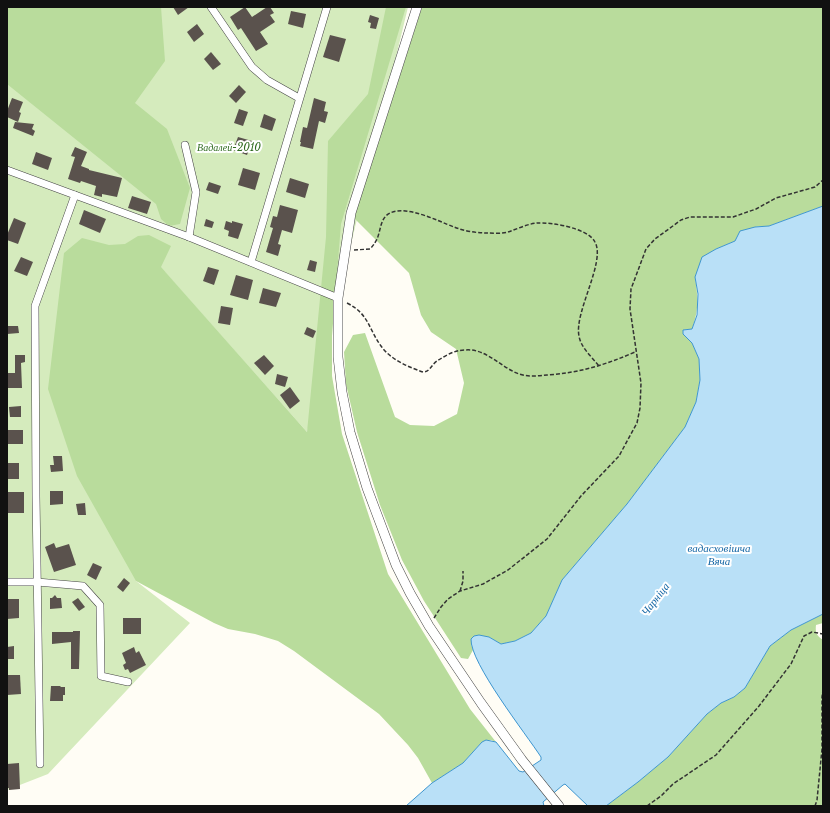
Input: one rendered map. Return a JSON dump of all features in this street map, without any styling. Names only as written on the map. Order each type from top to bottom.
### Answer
[{"type":"street","points":[[211,7],[252,67],[267,80],[299,98]]},
{"type":"street","points":[[251,262],[299,98],[328,7]]},
{"type":"street","points":[[417,7],[351,213],[344,250],[338,298],[338,357],[342,392],[350,432],[367,488],[396,564],[429,626],[522,760],[558,805]]},
{"type":"street","points":[[186,145],[196,192],[189,237]]},
{"type":"street","points":[[7,170],[189,237],[338,298]]},
{"type":"street","points":[[40,764],[35,306],[75,195]]},
{"type":"street","points":[[7,582],[37,582],[83,586],[100,605],[102,676],[128,682]]},
{"type":"path","points":[[429,626],[440,606],[448,599],[460,591],[483,584],[508,570],[547,539],[580,496],[619,456],[637,423],[640,408],[640,383],[630,309],[631,289],[646,250],[655,239],[681,220],[690,217],[733,217],[776,198],[815,187],[823,180]]},
{"type":"path","points":[[344,250],[370,249],[378,239],[381,223],[386,216],[390,213],[400,211],[423,215],[456,228],[479,233],[506,232],[535,223],[543,223],[580,230],[591,236],[596,242],[598,250],[579,324],[579,336],[582,344],[599,366]]},
{"type":"path","points":[[338,298],[356,308],[365,317],[382,348],[390,355],[423,372],[429,370],[435,362],[452,352],[464,350],[476,350],[484,353],[507,369],[521,375],[533,376],[565,374],[599,366],[635,352]]},
{"type":"path","points":[[460,591],[463,581],[463,571]]},
{"type":"path","points":[[647,806],[662,796],[673,784],[716,755],[760,706],[791,664],[804,636],[812,632],[823,634]]},
{"type":"path","points":[[815,806],[817,800],[822,749],[823,690]]},
{"type":"green space","name":"Вадалей-2010","points":[[7,7],[408,7],[307,432],[165,272],[136,581],[190,623],[48,774],[7,790]]},
{"type":"green space","points":[[7,7],[161,7],[165,61],[135,103],[167,129],[190,188],[180,224],[169,226],[161,219],[156,204],[7,84]]},
{"type":"green space","points":[[386,7],[406,7],[341,224],[332,336],[332,376],[342,434],[388,574],[470,709],[496,742],[491,740],[482,742],[463,763],[432,783],[418,758],[379,714],[294,651],[278,641],[255,634],[228,629],[214,623],[136,581],[77,476],[48,389],[64,253],[82,238],[109,245],[125,244],[138,236],[149,235],[171,246],[161,267],[307,432],[326,237],[328,141],[368,94]]},
{"type":"green space","points":[[422,7],[823,7],[823,206],[769,226],[755,227],[735,241],[716,249],[695,277],[697,297],[696,316],[692,329],[684,330],[683,334],[692,343],[699,359],[700,380],[696,402],[685,427],[627,504],[562,580],[546,616],[531,633],[515,641],[501,644],[489,637],[471,644],[473,650],[468,659],[461,658],[424,601],[402,560],[380,505],[357,432],[346,384],[344,352],[353,335],[365,333],[395,417],[410,425],[434,426],[457,414],[464,383],[456,349],[431,332],[421,315],[409,273],[354,218]]},
{"type":"green space","points":[[823,614],[823,623],[816,625],[816,630],[819,637],[823,640],[823,806],[606,806],[668,757],[707,714],[721,703],[734,697],[745,688],[770,646],[791,630]]},
{"type":"water","name":"вадасховішча Вяча","points":[[823,206],[823,614],[791,630],[770,646],[745,688],[734,697],[721,703],[707,714],[668,757],[606,806],[588,806],[565,784],[543,802],[544,806],[406,806],[432,783],[463,763],[482,742],[486,740],[496,742],[519,771],[523,772],[541,760],[541,757],[500,698],[479,664],[473,650],[471,639],[474,636],[479,635],[489,637],[501,644],[515,641],[531,633],[546,616],[562,580],[627,504],[685,427],[696,402],[700,380],[699,359],[692,343],[683,334],[683,330],[692,329],[697,315],[698,294],[695,277],[702,257],[735,241],[740,231],[755,227],[769,226]]},
{"type":"building","points":[[173,7],[189,7],[178,15]]},
{"type":"building","points":[[245,7],[252,17],[267,7],[270,7],[274,13],[270,15],[275,22],[260,32],[268,44],[256,51],[241,28],[238,30],[230,17]]},
{"type":"building","points":[[291,11],[306,14],[303,28],[288,24]]},
{"type":"building","points":[[370,15],[379,18],[376,29],[370,28],[371,23],[368,22]]},
{"type":"building","points":[[197,24],[204,34],[194,42],[187,32]]},
{"type":"building","points":[[330,35],[346,39],[339,62],[323,57]]},
{"type":"building","points":[[211,52],[221,64],[213,70],[204,59]]},
{"type":"building","points":[[239,85],[246,92],[236,103],[229,96]]},
{"type":"building","points":[[12,98],[23,102],[19,112],[21,113],[18,122],[7,117],[7,111]]},
{"type":"building","points":[[314,98],[326,102],[324,111],[328,112],[325,123],[319,121],[313,149],[300,146],[300,142],[303,127],[307,128]]},
{"type":"building","points":[[239,109],[248,112],[243,126],[234,123]]},
{"type":"building","points":[[264,114],[276,119],[272,131],[260,127]]},
{"type":"building","points":[[15,122],[34,124],[32,129],[35,131],[33,136],[13,128]]},
{"type":"building","points":[[238,137],[252,141],[247,155],[233,150]]},
{"type":"building","points":[[75,147],[87,152],[81,166],[89,170],[122,178],[117,197],[102,194],[102,197],[94,195],[96,186],[81,181],[80,183],[68,179],[75,157],[71,156]]},
{"type":"building","points":[[36,152],[52,158],[48,170],[32,164]]},
{"type":"building","points":[[243,168],[260,173],[255,190],[238,185]]},
{"type":"building","points":[[290,178],[309,184],[305,198],[286,192]]},
{"type":"building","points":[[209,182],[221,186],[218,194],[206,190]]},
{"type":"building","points":[[132,196],[151,202],[147,214],[128,208]]},
{"type":"building","points":[[280,205],[298,210],[292,233],[282,230],[278,244],[281,245],[278,256],[266,252],[273,228],[270,227],[273,216],[277,217]]},
{"type":"building","points":[[84,210],[106,219],[100,233],[79,224]]},
{"type":"building","points":[[14,218],[26,223],[18,244],[7,240],[7,235]]},
{"type":"building","points":[[206,219],[214,222],[212,228],[204,226]]},
{"type":"building","points":[[226,221],[243,224],[238,239],[228,236],[229,231],[224,229]]},
{"type":"building","points":[[21,257],[33,262],[27,276],[14,271]]},
{"type":"building","points":[[310,260],[317,262],[315,272],[307,270]]},
{"type":"building","points":[[208,267],[219,270],[214,285],[203,281]]},
{"type":"building","points":[[236,275],[253,280],[248,300],[230,295]]},
{"type":"building","points":[[263,288],[281,293],[276,307],[259,303]]},
{"type":"building","points":[[221,306],[233,308],[230,325],[218,323]]},
{"type":"building","points":[[7,326],[18,326],[19,333],[7,334]]},
{"type":"building","points":[[307,327],[316,331],[313,338],[304,334]]},
{"type":"building","points":[[15,355],[25,355],[25,362],[21,363],[22,388],[8,388],[8,373],[15,373]]},
{"type":"building","points":[[264,355],[274,366],[265,375],[254,363]]},
{"type":"building","points":[[277,374],[288,377],[285,387],[275,384]]},
{"type":"building","points":[[290,387],[300,401],[290,409],[280,395]]},
{"type":"building","points":[[21,406],[21,417],[10,417],[9,407]]},
{"type":"building","points":[[7,430],[23,430],[23,444],[8,444]]},
{"type":"building","points":[[53,456],[62,456],[63,471],[51,472],[50,465],[54,465]]},
{"type":"building","points":[[7,463],[19,463],[19,479],[7,479]]},
{"type":"building","points":[[50,491],[63,491],[63,504],[50,505]]},
{"type":"building","points":[[7,492],[24,492],[24,513],[7,513]]},
{"type":"building","points":[[85,503],[86,515],[78,515],[76,504]]},
{"type":"building","points":[[54,543],[56,548],[69,544],[76,565],[54,572],[45,547]]},
{"type":"building","points":[[93,563],[102,567],[96,580],[87,575]]},
{"type":"building","points":[[124,578],[130,583],[123,592],[117,587]]},
{"type":"building","points":[[55,595],[57,598],[61,598],[62,608],[50,609],[50,598]]},
{"type":"building","points":[[78,598],[85,607],[79,611],[72,602]]},
{"type":"building","points":[[7,599],[19,599],[19,618],[7,619]]},
{"type":"building","points":[[123,618],[141,618],[141,634],[123,634]]},
{"type":"building","points":[[80,631],[79,669],[71,669],[71,642],[52,644],[52,632]]},
{"type":"building","points":[[14,646],[14,659],[7,659],[7,647]]},
{"type":"building","points":[[134,647],[136,653],[139,651],[146,665],[130,673],[128,669],[125,670],[123,665],[126,663],[122,653]]},
{"type":"building","points":[[7,675],[20,675],[21,694],[7,695]]},
{"type":"building","points":[[51,686],[65,687],[63,701],[50,701]]},
{"type":"building","points":[[19,763],[20,789],[9,790],[9,788],[7,788],[7,764]]},
{"type":"water label","name":"Чарніца","points":[[655,599]]}]
